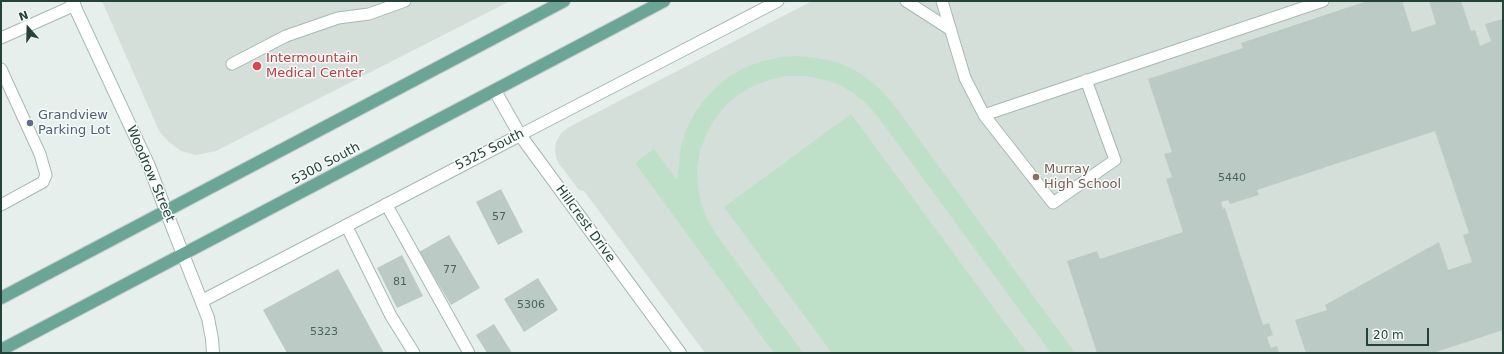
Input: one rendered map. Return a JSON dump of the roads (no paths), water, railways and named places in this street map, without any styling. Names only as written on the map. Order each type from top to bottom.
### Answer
[{"type":"main road","points":[[1,298],[564,1]]},
{"type":"main road","name":"5300 South","points":[[1,350],[664,1]]},
{"type":"street","name":"Woodrow Street","points":[[74,3],[149,166],[208,318],[213,353]]},
{"type":"street","name":"Hillcrest Drive","points":[[495,90],[520,135],[680,353]]},
{"type":"street","name":"5325 South","points":[[202,301],[520,135]]},
{"type":"lane","points":[[232,64],[286,36],[338,18],[369,14],[405,1]]},
{"type":"lane","name":"5325 South","points":[[520,135],[778,1]]},
{"type":"lane","points":[[906,1],[951,30]]},
{"type":"lane","points":[[942,1],[965,78],[984,115],[1053,203],[1115,160],[1086,80]]},
{"type":"lane","points":[[984,115],[1323,1]]},
{"type":"lane","points":[[1,38],[74,3]]},
{"type":"lane","points":[[1,69],[40,154],[46,175],[43,182],[1,205]]},
{"type":"lane","points":[[386,204],[469,353]]},
{"type":"lane","points":[[346,225],[391,316],[414,353]]},
{"type":"place","name":"Intermountain Medical Center","points":[[257,66]]},
{"type":"place","name":"Grandview Parking Lot","points":[[30,123]]},
{"type":"place","name":"Murray High School","points":[[1036,177]]}]
